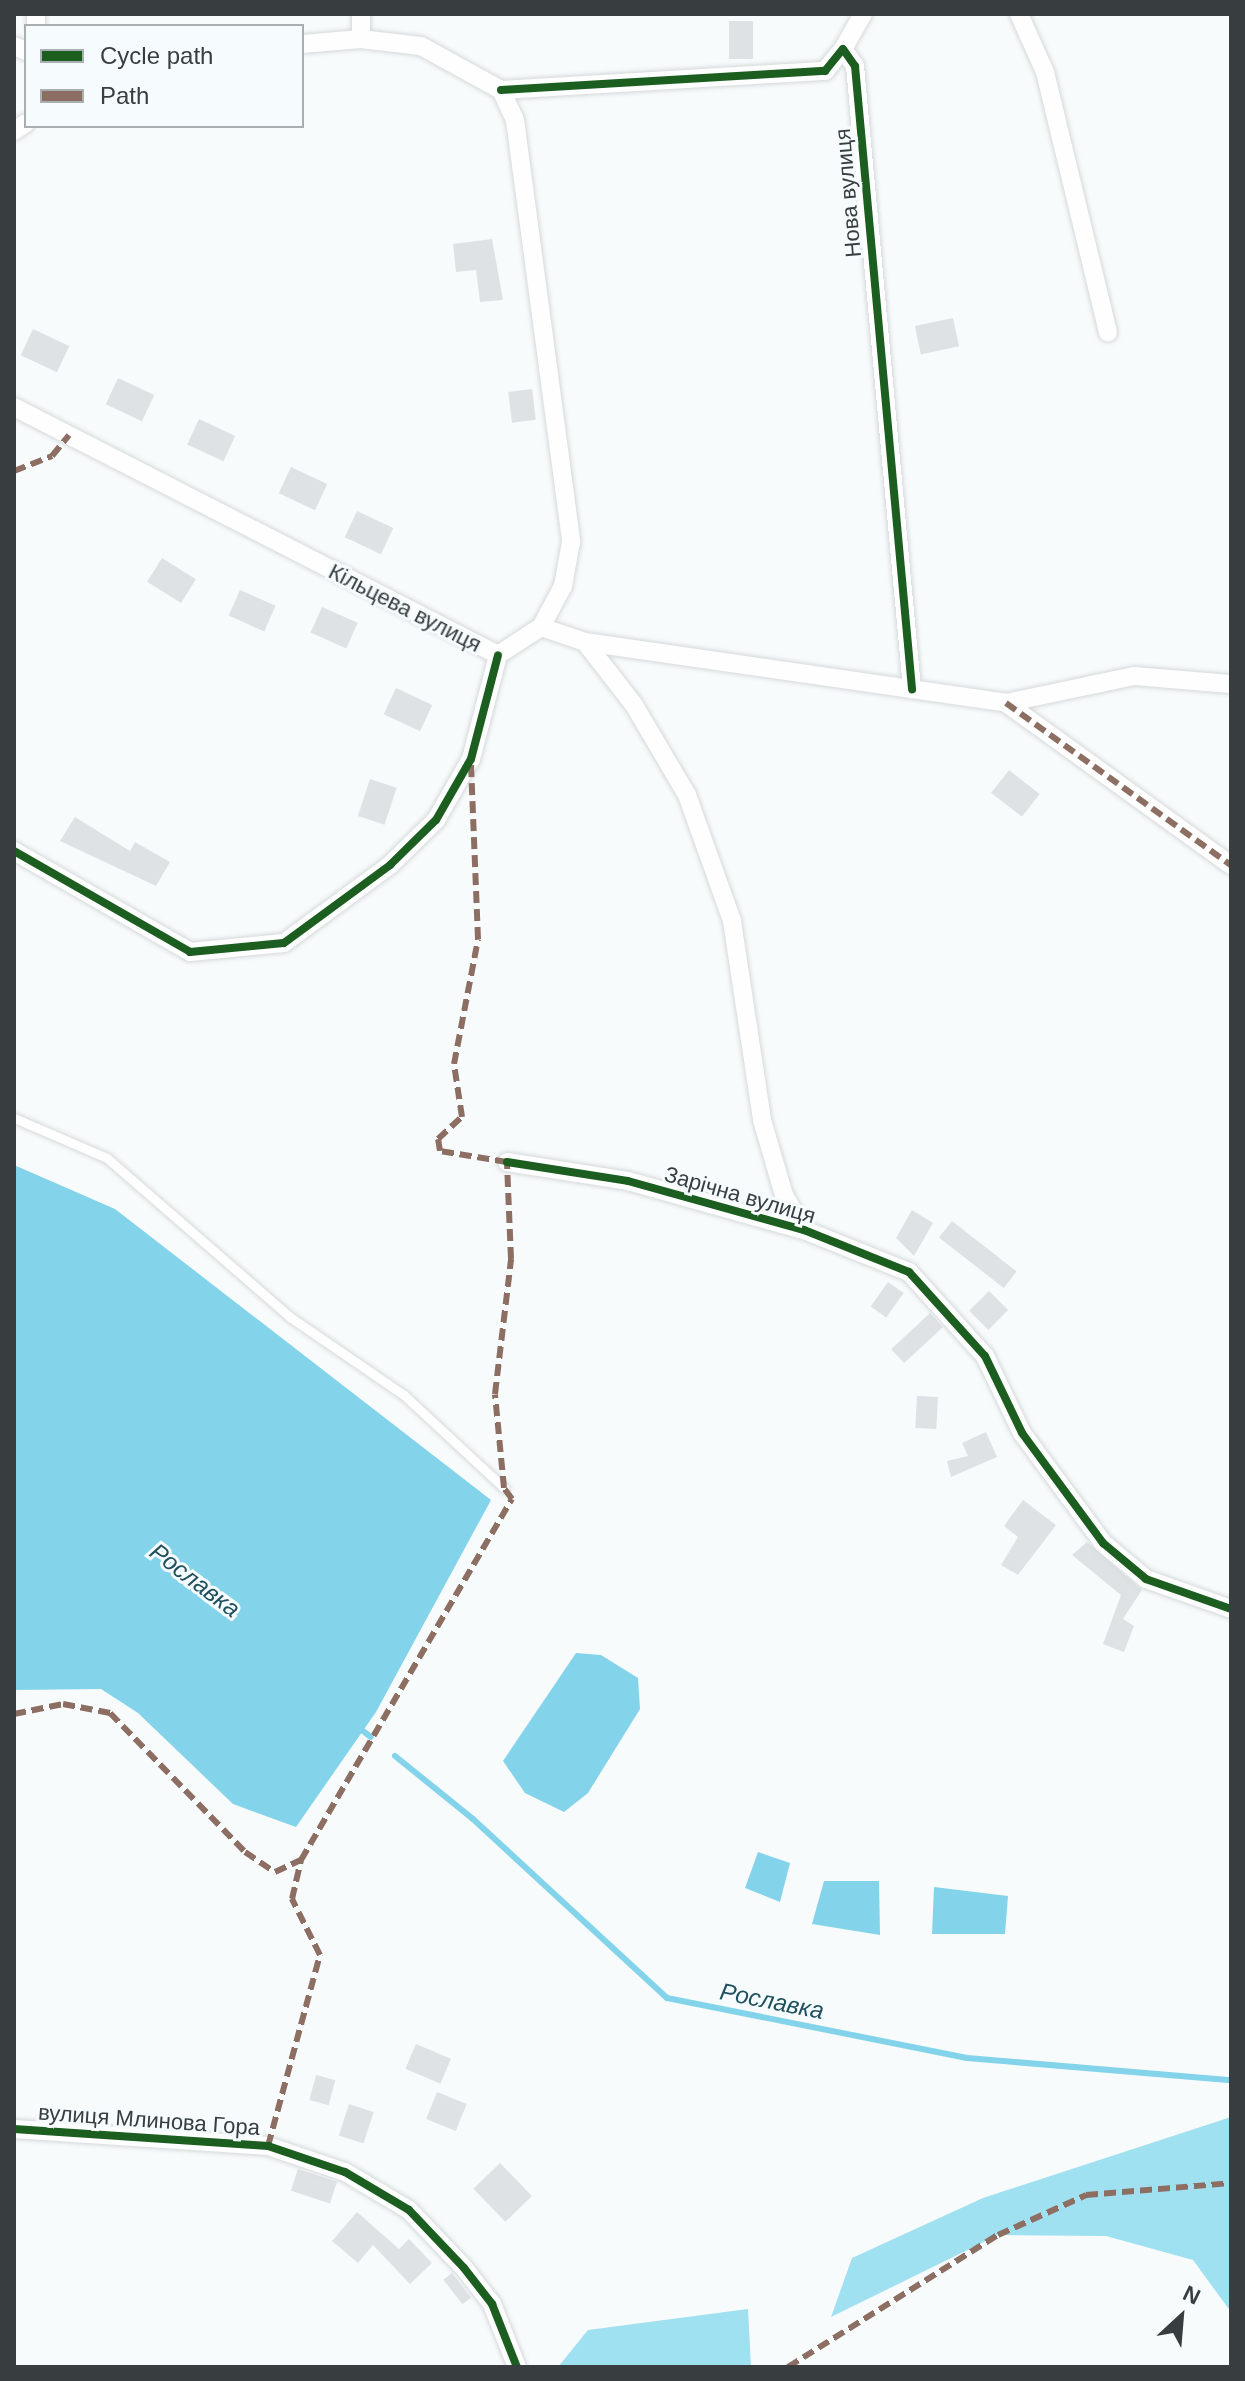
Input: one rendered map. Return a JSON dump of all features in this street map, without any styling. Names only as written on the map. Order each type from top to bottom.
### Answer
[{"type":"street","points":[[361,14],[361,39]]},
{"type":"street","points":[[304,44],[361,39],[421,46],[501,90],[825,71],[843,49],[863,14]]},
{"type":"street","points":[[1019,14],[1045,72],[1108,333]]},
{"type":"street","name":"Нова вулиця","points":[[843,49],[855,66],[912,689]]},
{"type":"street","points":[[498,655],[541,627],[563,586],[571,542],[522,157],[501,90]]},
{"type":"street","name":"Кільцева вулиця","points":[[14,407],[498,655],[471,759],[436,820],[390,865],[284,943],[190,952],[14,851]]},
{"type":"street","points":[[541,627],[585,642],[1006,703],[1134,676],[1231,684]]},
{"type":"street","name":"Зарічна вулиця","points":[[585,642],[634,705],[687,795],[732,921],[762,1120],[784,1195],[804,1230]]},
{"type":"street","points":[[1006,703],[1231,865]]},
{"type":"street","name":"Зарічна вулиця","points":[[507,1162],[628,1181],[804,1230],[909,1272],[985,1356],[1022,1433],[1103,1543],[1146,1579],[1231,1609]]},
{"type":"street","name":"вулиця Млинова Гора","points":[[14,2129],[268,2146],[345,2172],[409,2210],[464,2268],[492,2304],[517,2367]]},
{"type":"lane","points":[[14,1118],[107,1158],[290,1317],[404,1395],[504,1488]]},
{"type":"shaded area","points":[[1231,2117],[1231,2312],[1193,2260],[1106,2236],[998,2235],[831,2317],[852,2258],[983,2198]]},
{"type":"shaded area","points":[[748,2309],[751,2367],[558,2367],[588,2330]]},
{"type":"water","points":[[14,1165],[115,1209],[491,1500],[376,1712],[296,1827],[233,1804],[138,1713],[101,1689],[14,1690]]},
{"type":"water","points":[[576,1653],[601,1655],[638,1678],[640,1709],[588,1793],[564,1812],[525,1793],[503,1761]]},
{"type":"water","points":[[758,1852],[790,1863],[780,1902],[745,1888]]},
{"type":"water","points":[[824,1881],[879,1881],[880,1935],[812,1924]]},
{"type":"water","points":[[934,1887],[1008,1896],[1005,1934],[932,1934]]},
{"type":"building","points":[[729,21],[753,21],[753,59],[729,59]]},
{"type":"building","points":[[492,239],[503,300],[480,302],[476,270],[456,272],[453,244]]},
{"type":"building","points":[[953,318],[959,346],[921,354],[915,326]]},
{"type":"building","points":[[33,329],[69,346],[57,372],[21,355]]},
{"type":"building","points":[[118,378],[154,395],[142,421],[106,404]]},
{"type":"building","points":[[532,389],[536,420],[512,423],[508,392]]},
{"type":"building","points":[[199,419],[235,436],[223,461],[187,444]]},
{"type":"building","points":[[291,467],[327,484],[315,510],[279,493]]},
{"type":"building","points":[[357,511],[393,528],[381,554],[345,537]]},
{"type":"building","points":[[162,558],[196,579],[181,603],[147,582]]},
{"type":"building","points":[[240,590],[276,606],[264,631],[229,616]]},
{"type":"building","points":[[322,607],[358,623],[346,648],[311,633]]},
{"type":"building","points":[[396,688],[432,705],[420,731],[384,714]]},
{"type":"building","points":[[1009,770],[1040,794],[1022,817],[991,793]]},
{"type":"building","points":[[370,779],[397,788],[385,825],[358,816]]},
{"type":"building","points":[[75,817],[130,851],[135,842],[170,862],[156,886],[60,841]]},
{"type":"building","points":[[912,1210],[933,1223],[914,1256],[896,1238]]},
{"type":"building","points":[[952,1221],[1017,1271],[1004,1288],[939,1238]]},
{"type":"building","points":[[888,1282],[904,1293],[886,1317],[871,1307]]},
{"type":"building","points":[[989,1291],[1008,1310],[988,1330],[969,1311]]},
{"type":"building","points":[[930,1313],[943,1327],[904,1363],[891,1349]]},
{"type":"building","points":[[917,1396],[938,1397],[936,1429],[915,1428]]},
{"type":"building","points":[[986,1432],[997,1457],[951,1477],[947,1461],[968,1456],[962,1443]]},
{"type":"building","points":[[1023,1500],[1056,1525],[1018,1575],[1001,1565],[1018,1537],[1004,1526]]},
{"type":"building","points":[[1087,1542],[1142,1590],[1123,1619],[1134,1626],[1124,1652],[1103,1644],[1121,1595],[1072,1555]]},
{"type":"building","points":[[416,2044],[451,2059],[440,2084],[405,2069]]},
{"type":"building","points":[[316,2075],[335,2080],[329,2105],[309,2100]]},
{"type":"building","points":[[437,2092],[467,2104],[456,2131],[426,2119]]},
{"type":"building","points":[[349,2104],[374,2112],[364,2143],[339,2135]]},
{"type":"building","points":[[500,2163],[532,2196],[505,2222],[473,2189]]},
{"type":"building","points":[[298,2169],[337,2182],[330,2204],[291,2191]]},
{"type":"building","points":[[357,2212],[399,2249],[409,2239],[432,2263],[410,2284],[373,2245],[358,2263],[332,2241]]},
{"type":"building","points":[[452,2273],[471,2297],[462,2304],[443,2280]]},
{"type":"waterway","points":[[358,1727],[371,1737]]},
{"type":"waterway","name":"Рославка","points":[[395,1756],[473,1819],[667,1998],[967,2058],[1231,2080]]},
{"type":"marked path","points":[[14,471],[52,456],[69,435]]},
{"type":"marked path","points":[[1006,703],[1231,865]]},
{"type":"marked path","points":[[268,2146],[320,1955],[292,1899],[301,1860],[512,1499],[504,1488],[495,1394],[511,1259],[507,1162],[440,1151],[438,1139],[462,1117],[454,1064],[478,939],[471,763]]},
{"type":"marked path","points":[[14,1714],[63,1704],[110,1713],[245,1852],[275,1872],[301,1860]]},
{"type":"marked path","points":[[788,2367],[998,2235],[1086,2195],[1231,2183]]},
{"type":"cycle path","points":[[501,90],[825,71],[843,49],[855,66],[912,689]]},
{"type":"cycle path","points":[[14,851],[190,952],[284,943],[390,865],[436,820],[471,759],[498,655]]},
{"type":"cycle path","points":[[507,1162],[628,1181],[804,1230],[909,1272],[985,1356],[1022,1433],[1103,1543],[1146,1579],[1231,1609]]},
{"type":"cycle path","points":[[14,2129],[268,2146],[345,2172],[409,2210],[464,2268],[492,2304],[517,2367]]}]
